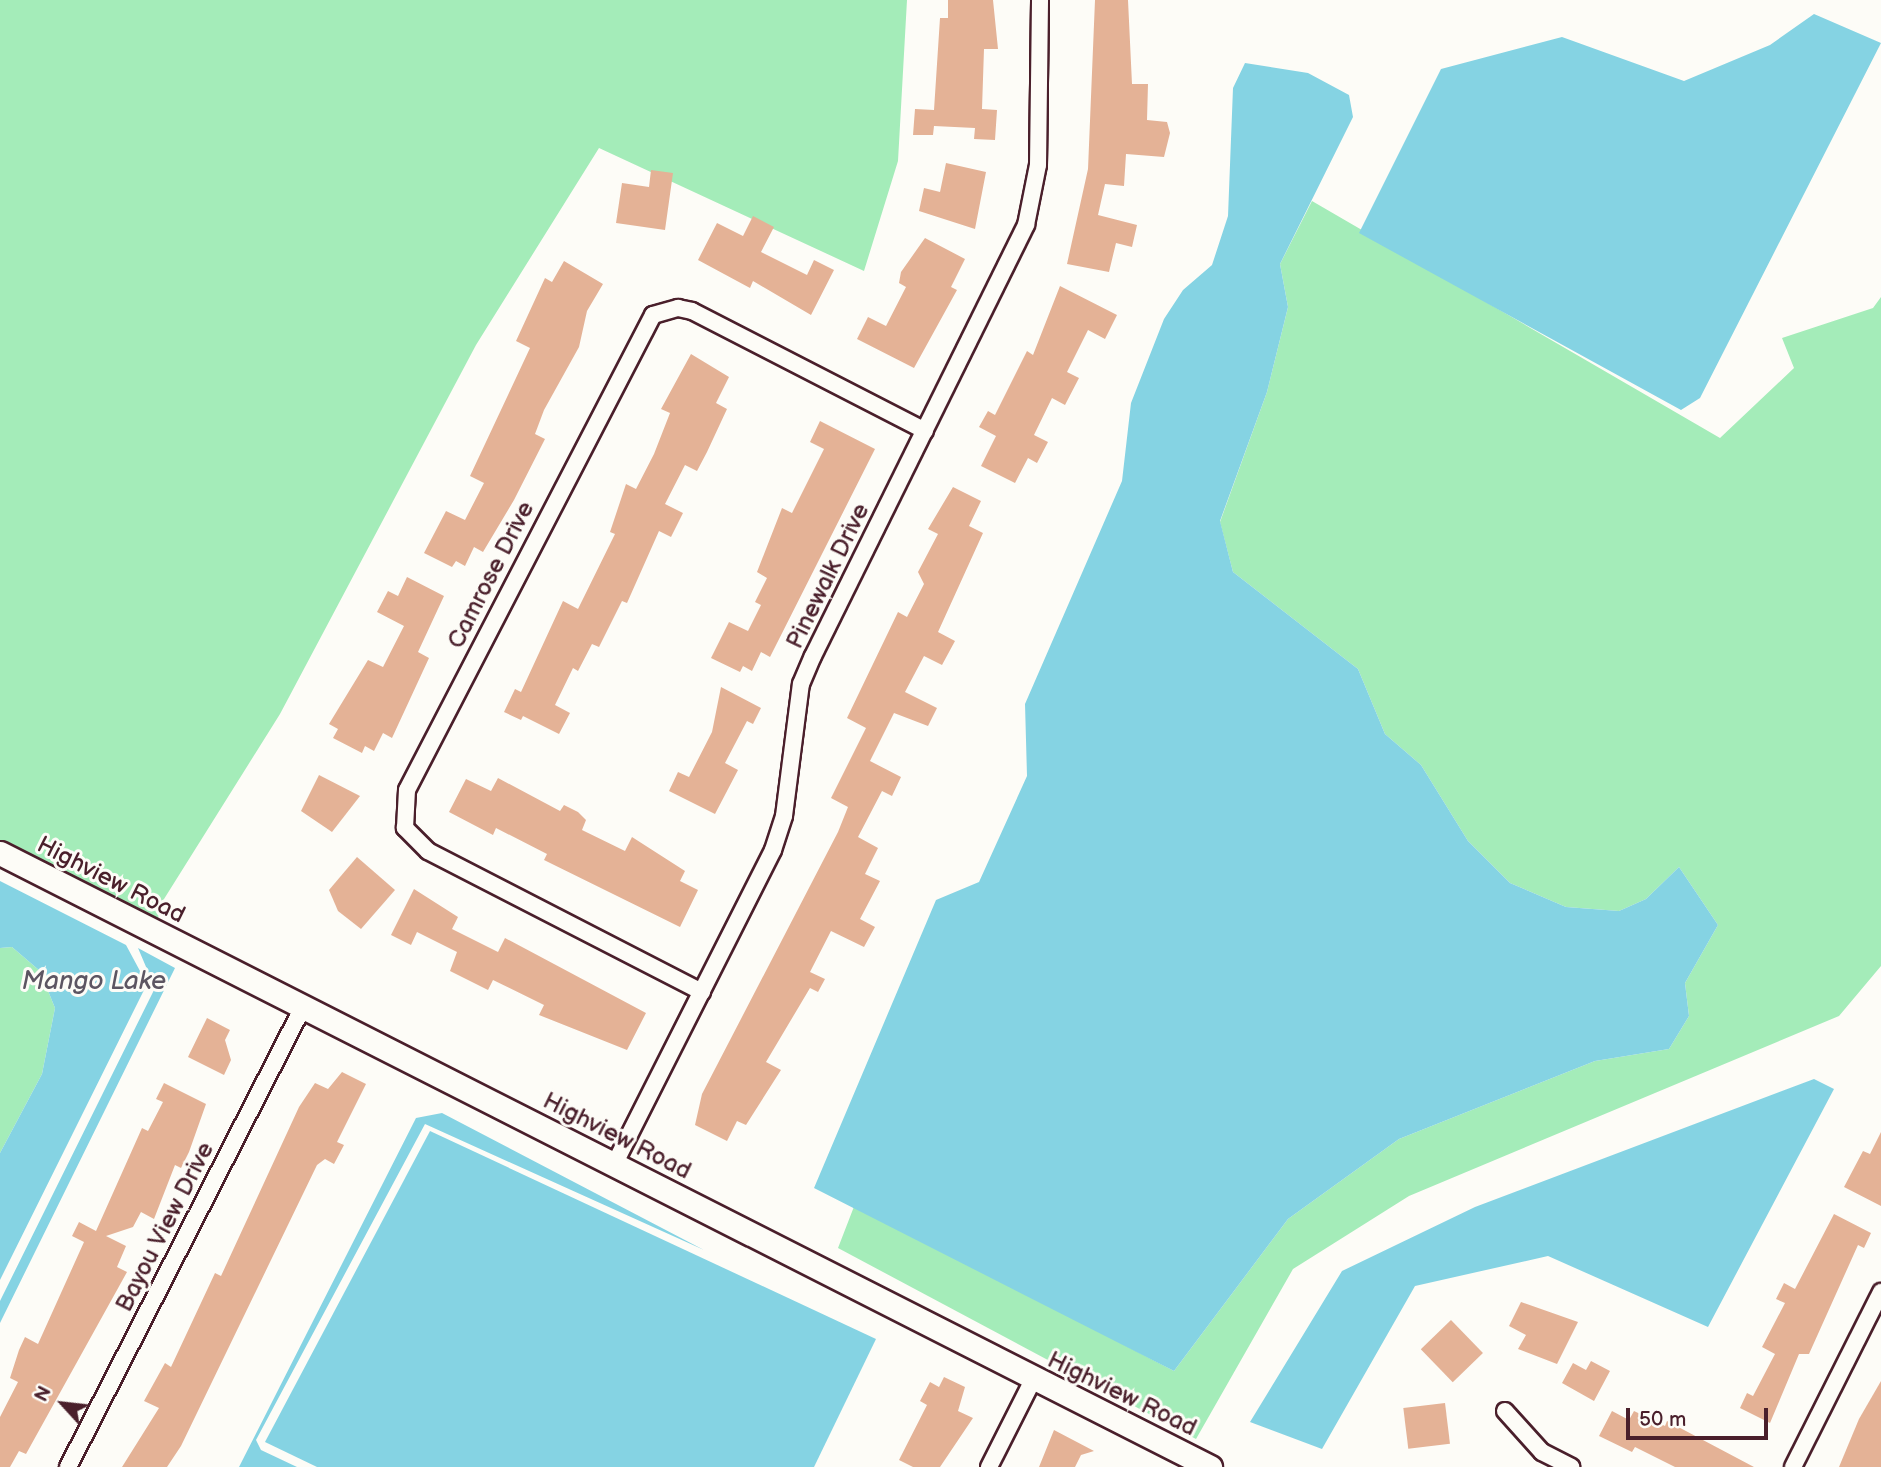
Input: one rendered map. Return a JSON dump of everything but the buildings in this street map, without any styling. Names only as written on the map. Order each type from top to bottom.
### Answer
[{"type":"street","name":"Pinewalk Drive","points":[[615,1163],[702,992],[784,816],[801,684],[1026,225],[1038,165],[1040,0]]},
{"type":"street","name":"Camrose Drive","points":[[702,992],[428,851],[405,828],[407,790],[653,315],[678,307],[692,311],[925,431]]},
{"type":"street","name":"Highview Road","points":[[0,853],[615,1163],[1033,1380],[1210,1467]]},
{"type":"street","name":"Bayou View Drive","points":[[68,1467],[303,1007]]},
{"type":"street","points":[[1793,1467],[1881,1292]]},
{"type":"street","points":[[989,1467],[1033,1380]]},
{"type":"street","points":[[1506,1410],[1542,1452],[1571,1467]]},
{"type":"green space","points":[[0,0],[907,0],[898,161],[864,271],[599,148],[476,345],[280,714],[159,907],[158,922],[0,842]]},
{"type":"green space","points":[[1312,201],[1720,438],[1794,368],[1782,338],[1873,308],[1881,297],[1881,966],[1839,1016],[1409,1196],[1293,1269],[1196,1439],[838,1248],[855,1204],[1174,1371],[1288,1219],[1399,1139],[1595,1061],[1669,1049],[1689,1016],[1685,983],[1718,925],[1679,867],[1646,899],[1619,911],[1566,907],[1510,883],[1468,841],[1421,765],[1385,734],[1358,669],[1233,572],[1220,522],[1267,392],[1288,307],[1280,264]]},
{"type":"green space","points":[[12,947],[40,971],[55,1008],[42,1074],[0,1153],[0,948]]},
{"type":"water","points":[[1814,14],[1881,43],[1700,398],[1681,410],[1359,233],[1441,69],[1562,37],[1684,81],[1770,45]]},
{"type":"water","points":[[1245,63],[1308,73],[1349,95],[1353,117],[1280,264],[1288,307],[1267,392],[1220,521],[1233,572],[1358,669],[1385,734],[1421,765],[1468,841],[1510,883],[1566,907],[1619,911],[1646,899],[1679,867],[1718,925],[1685,983],[1689,1016],[1669,1049],[1595,1061],[1399,1139],[1288,1219],[1174,1371],[814,1188],[936,900],[979,882],[1027,776],[1025,704],[1122,481],[1131,403],[1164,319],[1183,290],[1212,265],[1228,216],[1233,88]]},
{"type":"water","name":"Mango Lake","points":[[0,881],[126,945],[147,984],[0,1280],[0,1153],[42,1074],[55,1008],[40,971],[12,947],[0,948]]},
{"type":"water","points":[[138,948],[175,968],[0,1323],[0,1301],[155,988]]},
{"type":"water","points":[[1814,1079],[1834,1089],[1708,1327],[1548,1256],[1415,1286],[1322,1449],[1250,1422],[1342,1271],[1475,1207]]},
{"type":"water","points":[[442,1113],[704,1250],[425,1124],[256,1440],[261,1450],[297,1467],[239,1467],[416,1118]]},
{"type":"water","points":[[430,1131],[876,1339],[814,1467],[317,1467],[265,1442]]}]
